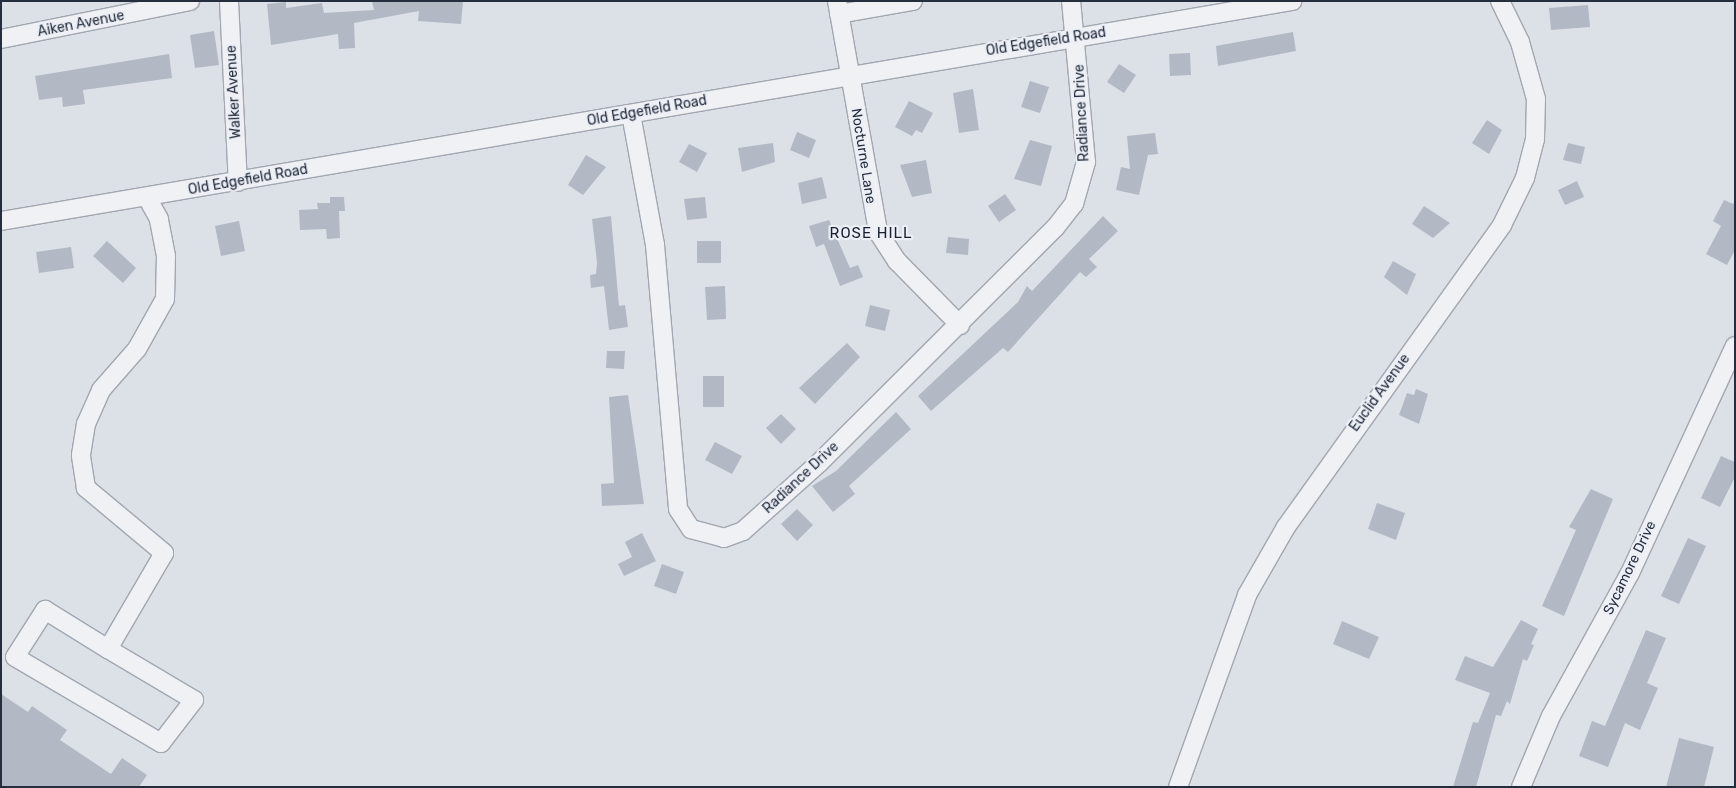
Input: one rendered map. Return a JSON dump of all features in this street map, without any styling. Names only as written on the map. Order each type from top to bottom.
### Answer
[{"type":"street","name":"Aiken Avenue","points":[[1,39],[190,1]]},
{"type":"street","name":"Walker Avenue","points":[[229,1],[238,182]]},
{"type":"street","points":[[838,8],[913,1]]},
{"type":"street","name":"Radiance Drive","points":[[631,114],[655,245],[678,509],[691,528],[712,538],[743,531],[960,324],[1065,217],[1080,191],[1086,162],[1078,37],[1071,1]]},
{"type":"street","name":"Old Edgefield Road","points":[[1,221],[1292,1]]},
{"type":"street","name":"Euclid Avenue","points":[[1178,787],[1247,595],[1281,535],[1502,226],[1525,178],[1535,139],[1536,99],[1520,42],[1500,1]]},
{"type":"street","name":"Nocturne Lane","points":[[838,8],[878,232],[897,262],[960,324]]},
{"type":"street","points":[[108,649],[164,553],[128,526],[86,488],[81,455],[86,424],[101,390],[136,349],[165,299],[166,256],[159,219],[147,197]]},
{"type":"street","name":"Sycamore Drive","points":[[1521,787],[1551,716],[1630,573],[1735,346]]},
{"type":"street","points":[[45,610],[108,649],[194,700],[161,744],[15,657],[45,610]]},
{"type":"building","points":[[372,1],[463,1],[461,24],[418,21],[419,11],[354,23],[355,48],[339,49],[338,34],[271,45],[267,4],[286,2],[286,8],[322,3],[324,13],[374,10]]},
{"type":"building","points":[[1588,5],[1590,27],[1551,30],[1549,8]]},
{"type":"building","points":[[214,31],[219,65],[195,68],[190,35]]},
{"type":"building","points":[[1293,32],[1296,51],[1218,66],[1216,46]]},
{"type":"building","points":[[1190,53],[1191,75],[1170,76],[1169,54]]},
{"type":"building","points":[[169,54],[172,78],[83,90],[85,104],[63,107],[62,97],[39,100],[35,76]]},
{"type":"building","points":[[1119,64],[1136,75],[1124,93],[1107,82]]},
{"type":"building","points":[[1030,81],[1049,87],[1040,113],[1021,107]]},
{"type":"building","points":[[973,89],[979,130],[959,133],[953,93]]},
{"type":"building","points":[[909,101],[933,113],[922,133],[916,130],[912,136],[895,127]]},
{"type":"building","points":[[1487,120],[1502,130],[1489,154],[1472,143]]},
{"type":"building","points":[[797,132],[816,140],[809,158],[790,150]]},
{"type":"building","points":[[1155,133],[1158,154],[1148,155],[1139,195],[1116,190],[1121,167],[1130,169],[1127,136]]},
{"type":"building","points":[[1030,140],[1052,146],[1041,186],[1014,179]]},
{"type":"building","points":[[773,143],[775,162],[742,172],[738,148]]},
{"type":"building","points":[[1568,143],[1585,147],[1581,164],[1563,160]]},
{"type":"building","points":[[689,144],[707,153],[697,172],[679,162]]},
{"type":"building","points":[[586,155],[606,167],[583,195],[568,185]]},
{"type":"building","points":[[926,160],[932,193],[912,197],[900,165]]},
{"type":"building","points":[[822,177],[827,198],[802,204],[798,183]]},
{"type":"building","points":[[1577,181],[1584,197],[1565,205],[1558,190]]},
{"type":"building","points":[[1005,194],[1016,210],[999,222],[988,206]]},
{"type":"building","points":[[330,197],[344,197],[345,211],[339,211],[340,238],[327,239],[326,229],[300,230],[299,210],[318,209],[317,203],[330,203]]},
{"type":"building","points":[[705,197],[707,218],[687,220],[684,199]]},
{"type":"building","points":[[1724,200],[1733,204],[1735,200],[1735,250],[1727,265],[1706,254],[1721,226],[1713,221]]},
{"type":"building","points":[[1424,206],[1450,223],[1433,238],[1412,224]]},
{"type":"building","points":[[611,216],[619,306],[625,305],[628,327],[609,330],[604,286],[591,288],[590,275],[596,274],[597,262],[592,219]]},
{"type":"building","points":[[1103,216],[1118,231],[1089,259],[1097,267],[1086,277],[1080,272],[1008,352],[1003,348],[931,411],[918,396],[1018,302],[1027,286],[1032,291]]},
{"type":"building","points":[[829,220],[850,268],[858,265],[863,277],[840,286],[824,244],[816,247],[809,226]]},
{"type":"building","points":[[239,221],[245,251],[221,256],[215,226]]},
{"type":"building","points":[[948,237],[969,239],[968,255],[946,253]]},
{"type":"building","points":[[107,241],[136,268],[123,283],[93,256]]},
{"type":"building","points":[[697,241],[721,241],[721,263],[697,263]]},
{"type":"building","points":[[71,247],[74,268],[39,273],[36,252]]},
{"type":"building","points":[[1393,261],[1416,274],[1407,295],[1384,277]]},
{"type":"building","points":[[725,286],[726,319],[707,320],[705,287]]},
{"type":"building","points":[[870,305],[890,310],[885,331],[865,326]]},
{"type":"building","points":[[847,343],[860,357],[815,404],[799,388]]},
{"type":"building","points":[[607,351],[625,351],[624,369],[606,368]]},
{"type":"building","points":[[703,376],[724,376],[724,407],[703,407]]},
{"type":"building","points":[[1416,389],[1428,394],[1419,424],[1399,415],[1407,393],[1414,395]]},
{"type":"building","points":[[628,395],[644,504],[602,506],[601,484],[614,483],[609,397]]},
{"type":"building","points":[[896,412],[911,429],[849,486],[855,494],[833,512],[812,486],[836,471]]},
{"type":"building","points":[[781,414],[796,429],[781,444],[766,428]]},
{"type":"building","points":[[715,442],[742,456],[732,474],[705,460]]},
{"type":"building","points":[[1721,456],[1735,462],[1735,477],[1720,507],[1701,498]]},
{"type":"building","points":[[1591,489],[1613,499],[1564,616],[1542,606],[1576,530],[1569,527]]},
{"type":"building","points":[[1377,503],[1405,513],[1396,540],[1368,529]]},
{"type":"building","points":[[797,509],[813,525],[797,541],[781,524]]},
{"type":"building","points":[[642,533],[656,561],[624,576],[618,564],[632,557],[625,542]]},
{"type":"building","points":[[1688,538],[1706,546],[1679,604],[1661,596]]},
{"type":"building","points":[[662,564],[684,572],[676,594],[654,586]]},
{"type":"building","points":[[1521,620],[1538,629],[1531,644],[1534,645],[1527,661],[1523,659],[1510,704],[1507,701],[1501,716],[1496,715],[1476,787],[1453,787],[1473,722],[1478,723],[1490,693],[1455,680],[1465,656],[1493,667]]},
{"type":"building","points":[[1342,621],[1379,637],[1369,659],[1333,644]]},
{"type":"building","points":[[1646,630],[1666,638],[1647,683],[1658,688],[1640,730],[1625,723],[1608,767],[1579,756],[1592,721],[1605,726]]},
{"type":"building","points":[[1,694],[28,712],[32,706],[67,730],[60,740],[111,774],[122,758],[147,775],[139,787],[1,787]]},
{"type":"building","points":[[1679,738],[1714,747],[1704,787],[1666,787]]},
{"type":"district","name":"ROSE HILL","points":[[871,234]]}]
